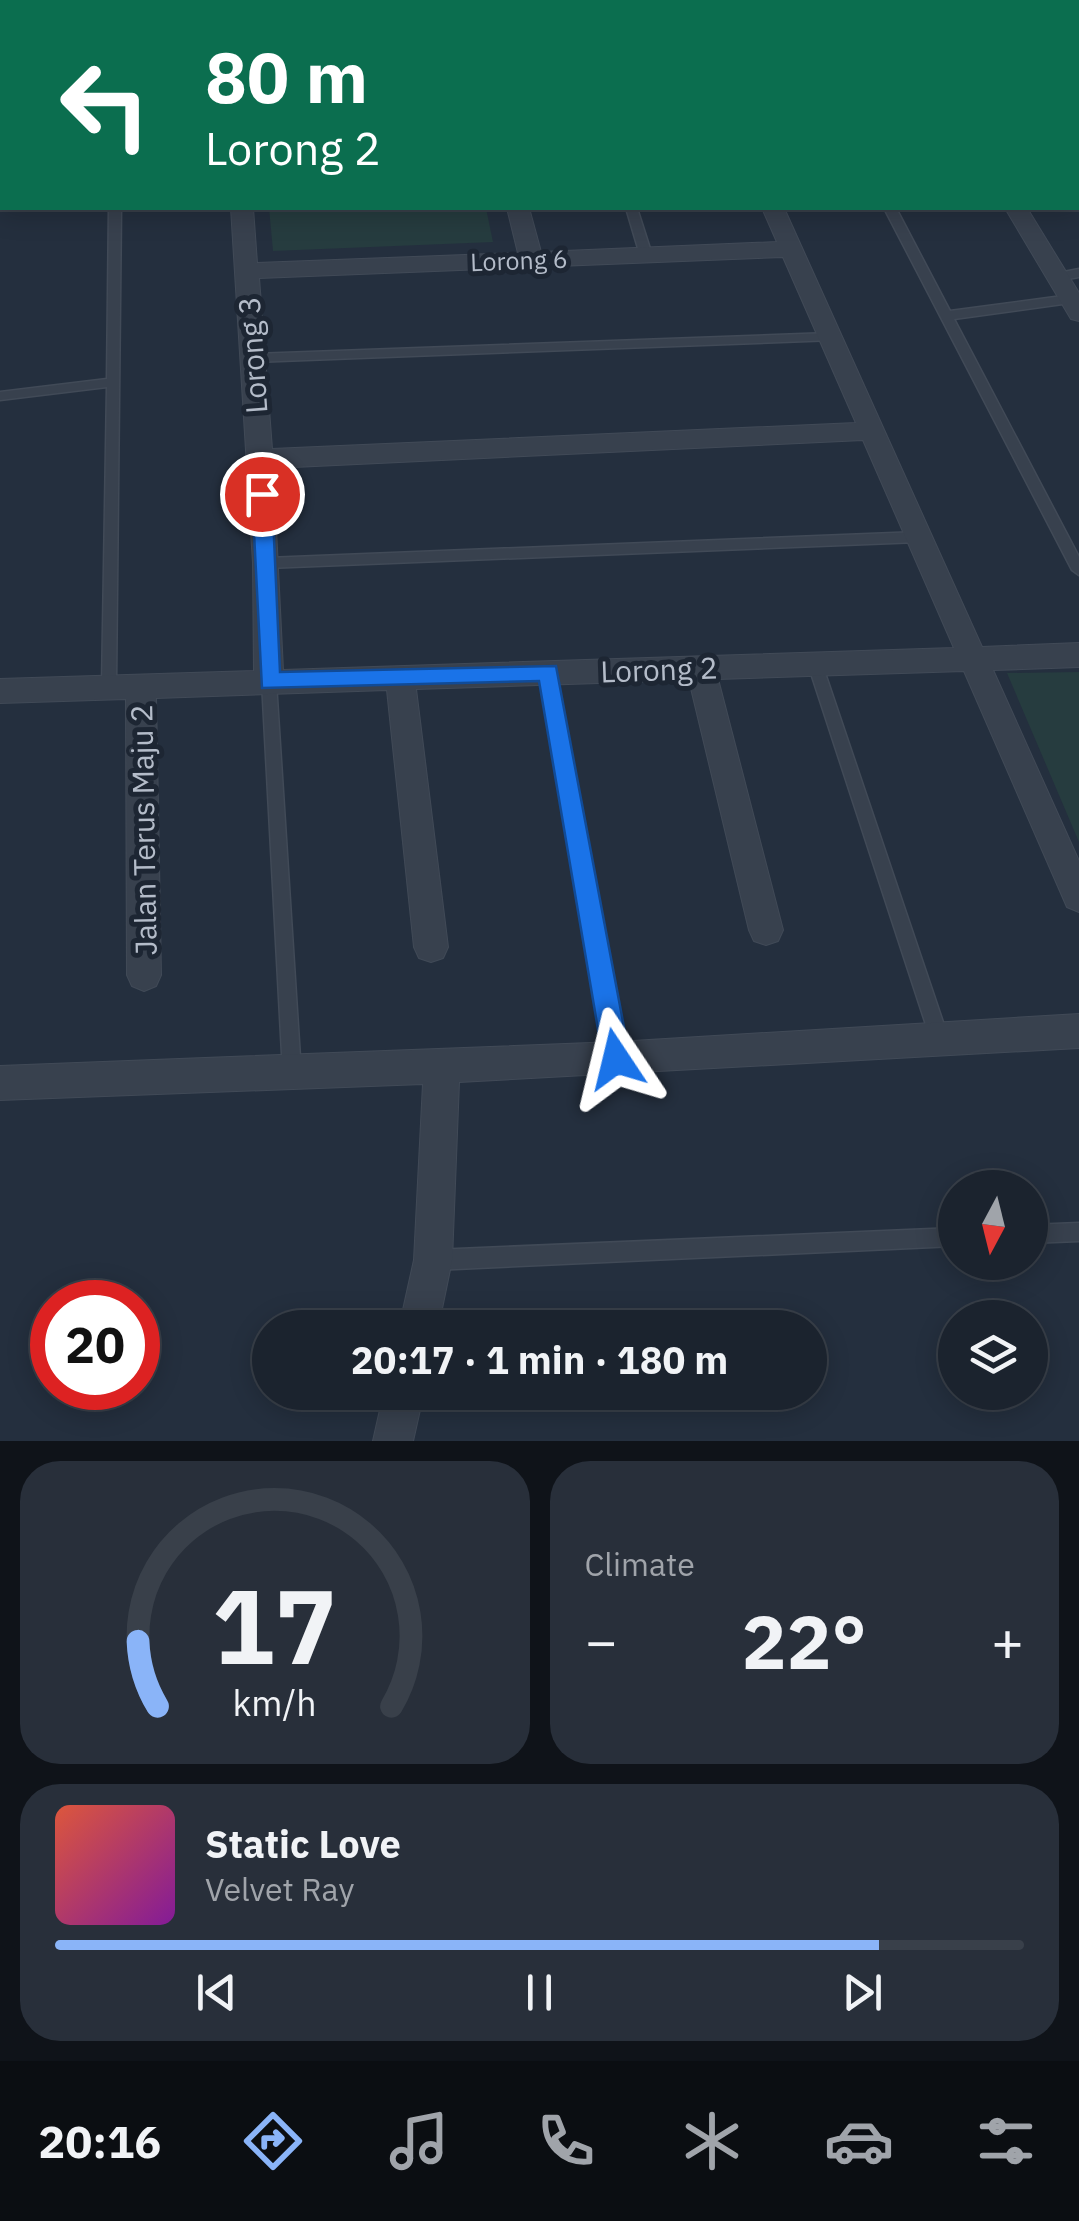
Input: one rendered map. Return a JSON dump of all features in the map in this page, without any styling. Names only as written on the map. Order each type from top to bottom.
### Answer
[{"type":"street","name":"Lorong 3","points":[[242,210],[267,563],[270,682]]},
{"type":"street","points":[[519,210],[532,260]]},
{"type":"street","points":[[774,210],[1079,897]]},
{"type":"street","points":[[1018,210],[1068,275],[1075,306]]},
{"type":"street","name":"Lorong 6","points":[[246,271],[791,249]]},
{"type":"street","points":[[260,459],[872,431]]},
{"type":"street","name":"Lorong 2","points":[[0,690],[1079,655]]},
{"type":"street","points":[[700,667],[766,930]]},
{"type":"street","points":[[400,677],[432,948]]},
{"type":"street","name":"Jalan Terus Maju 2","points":[[125,686],[144,975]]},
{"type":"street","points":[[0,1084],[616,1059],[1079,1032]]},
{"type":"street","points":[[422,1310],[433,1260],[442,1067]]},
{"type":"street","points":[[393,1441],[400,1410]]},
{"type":"lane","points":[[115,210],[113,382],[125,686]]},
{"type":"lane","points":[[632,210],[646,255]]},
{"type":"lane","points":[[891,210],[1079,570]]},
{"type":"lane","points":[[945,316],[1075,306]]},
{"type":"lane","points":[[252,358],[830,336]]},
{"type":"lane","points":[[0,396],[113,382]]},
{"type":"lane","points":[[267,563],[919,537]]},
{"type":"lane","points":[[814,664],[940,1040]]},
{"type":"lane","points":[[548,672],[616,1059]]},
{"type":"lane","points":[[270,682],[292,1073]]},
{"type":"lane","points":[[1048,1233],[1079,1232]]},
{"type":"lane","points":[[433,1260],[938,1238]]},
{"type":"green space","points":[[269,210],[486,210],[493,242],[273,251]]},
{"type":"green space","points":[[1079,672],[1079,842],[1007,673]]},
{"type":"route","points":[[262,494],[270,682],[548,672],[616,1059]]}]
